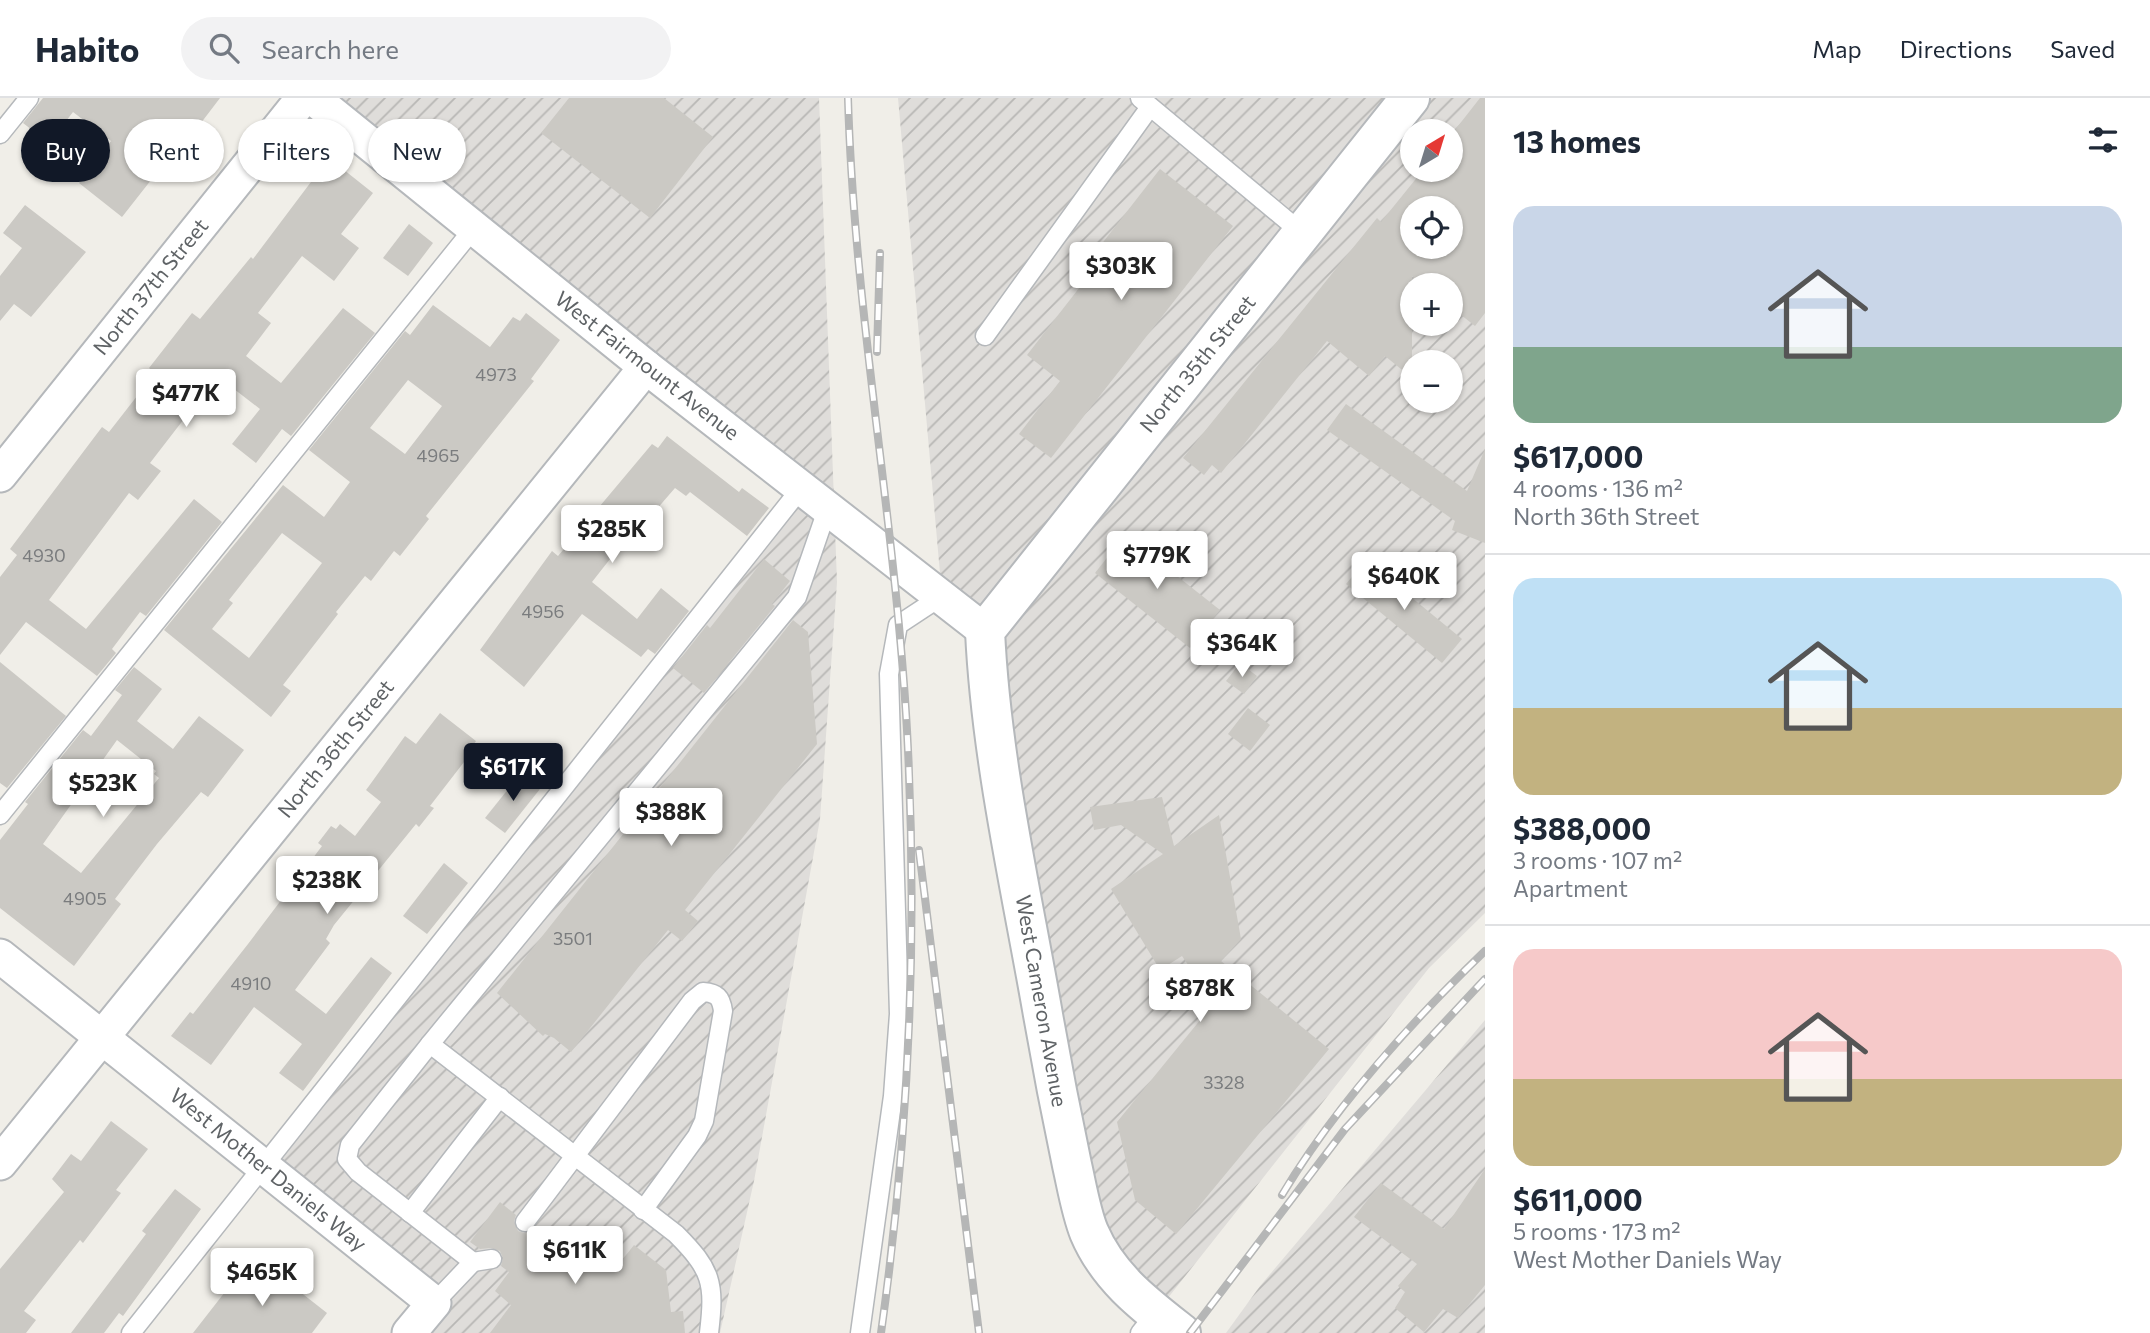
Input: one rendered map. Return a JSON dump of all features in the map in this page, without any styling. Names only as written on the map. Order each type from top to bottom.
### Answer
[{"type":"street","name":"North 37th Street","points":[[0,475],[303,98]]},
{"type":"street","name":"West Fairmount Avenue","points":[[313,98],[646,367],[985,631]]},
{"type":"street","name":"North 35th Street","points":[[985,631],[1410,98]]},
{"type":"street","name":"North 36th Street","points":[[0,1163],[646,367]]},
{"type":"street","name":"West Cameron Avenue","points":[[985,631],[988,682],[999,763],[1058,1104],[1080,1201],[1089,1231],[1114,1275],[1159,1326]]},
{"type":"street","name":"West Mother Daniels Way","points":[[0,956],[433,1303]]},
{"type":"street","points":[[410,1333],[433,1303]]},
{"type":"lane","points":[[0,134],[29,98]]},
{"type":"lane","points":[[985,336],[1145,102],[1302,233]]},
{"type":"lane","points":[[0,815],[474,228]]},
{"type":"lane","points":[[131,1333],[802,487]]},
{"type":"lane","points":[[473,1262],[358,1172],[347,1158],[348,1151],[430,1044],[797,597],[828,507]]},
{"type":"lane","points":[[860,1333],[893,1096],[899,1014],[889,674],[898,625],[942,596]]},
{"type":"lane","points":[[525,1222],[692,1001],[703,992],[715,993],[722,999],[723,1011],[704,1121],[697,1136],[643,1210]]},
{"type":"lane","points":[[430,1044],[676,1234],[700,1258],[709,1273],[713,1296],[709,1333]]},
{"type":"lane","points":[[410,1213],[500,1097]]},
{"type":"lane","points":[[433,1303],[473,1262],[492,1259]]},
{"type":"shaded area","points":[[313,98],[819,98],[837,582],[820,819],[754,1181],[720,1333],[409,1333],[433,1303],[264,1167],[802,487],[419,182],[466,182],[466,119],[368,119],[368,142],[354,131],[354,119],[339,119]]},
{"type":"shaded area","points":[[898,98],[1485,98],[1485,913],[1429,968],[1156,1313],[1101,1254],[985,631],[942,596]]},
{"type":"shaded area","points":[[1485,1020],[1485,1333],[1226,1333],[1260,1286]]},
{"type":"building","points":[[43,98],[220,98],[204,119],[124,119],[124,182],[150,182],[122,217],[79,183],[110,182],[110,119],[82,119],[73,112],[68,119],[26,119]]},
{"type":"building","points":[[569,98],[664,98],[713,137],[650,218],[541,133]]},
{"type":"building","points":[[1480,98],[1485,98],[1485,313],[1475,326],[1463,316],[1463,273],[1400,273],[1400,336],[1412,336],[1412,350],[1400,350],[1400,368],[1385,356],[1369,376],[1327,341],[1221,473],[1212,465],[1204,475],[1183,458],[1377,218],[1381,222],[1400,198],[1400,259],[1463,259],[1463,196],[1402,196],[1413,182],[1463,182],[1463,120]]},
{"type":"building","points":[[1160,169],[1233,226],[1051,458],[1019,434],[1060,381],[1027,355],[1090,274],[1083,268]]},
{"type":"building","points":[[354,178],[373,193],[341,234],[359,248],[334,281],[302,256],[258,313],[271,323],[246,356],[281,383],[343,308],[375,333],[291,436],[282,429],[256,463],[232,444],[260,409],[225,382],[201,412],[194,406],[150,463],[161,471],[138,500],[129,493],[49,600],[86,629],[194,499],[222,522],[146,616],[140,612],[112,649],[116,653],[97,676],[26,622],[0,655],[0,577],[17,555],[10,549],[102,427],[109,432],[155,373],[149,368],[192,313],[200,319],[251,257],[253,259],[311,182],[354,182]]},
{"type":"building","points":[[25,205],[86,252],[31,317],[14,304],[0,321],[0,276],[22,248],[3,233]]},
{"type":"building","points":[[409,224],[433,243],[408,276],[383,258]]},
{"type":"building","points":[[433,305],[490,347],[513,317],[520,321],[526,313],[560,340],[531,379],[534,381],[426,516],[429,519],[400,556],[394,551],[371,581],[365,576],[336,612],[338,614],[283,685],[291,691],[271,717],[164,630],[283,485],[324,517],[350,482],[309,450],[405,331],[410,335]],"holes":[[[408,380],[442,406],[405,454],[370,428]],[[282,533],[322,563],[249,658],[212,629],[233,603],[229,600]]]},
{"type":"building","points":[[1346,404],[1467,491],[1485,449],[1485,543],[1452,530],[1455,521],[1327,430]]},
{"type":"building","points":[[667,436],[739,492],[742,488],[769,508],[747,536],[690,492],[686,496],[675,488],[624,547],[621,545],[592,582],[637,619],[661,588],[689,611],[655,654],[648,649],[641,657],[582,614],[524,687],[480,650],[552,551],[558,556],[652,444],[658,448]]},
{"type":"building","points":[[1125,535],[1220,610],[1190,648],[1095,573]]},
{"type":"building","points":[[764,559],[790,581],[772,604],[775,606],[704,693],[673,668],[707,625],[710,628]]},
{"type":"building","points":[[1366,560],[1462,639],[1442,663],[1346,584]]},
{"type":"building","points":[[793,620],[808,632],[817,744],[685,910],[698,921],[682,941],[668,930],[571,1052],[554,1038],[545,1034],[543,1036],[497,993]]},
{"type":"building","points":[[0,662],[66,716],[7,788],[0,783]]},
{"type":"building","points":[[1240,663],[1257,676],[1244,694],[1226,681]]},
{"type":"building","points":[[134,667],[162,689],[137,721],[173,749],[199,716],[244,750],[208,797],[201,792],[157,844],[115,899],[121,904],[74,966],[0,908],[0,840],[28,804],[25,802],[83,730],[91,736],[122,695],[115,690]],"holes":[[[117,740],[156,771],[154,774],[159,778],[81,873],[43,844]]]},
{"type":"building","points":[[1248,708],[1270,725],[1250,751],[1228,734]]},
{"type":"building","points":[[440,713],[476,741],[469,751],[471,753],[430,806],[434,808],[419,827],[416,824],[334,925],[326,939],[330,943],[295,990],[326,1014],[371,957],[392,973],[303,1091],[279,1073],[302,1044],[254,1007],[211,1065],[171,1036],[190,1012],[193,1014],[248,944],[322,846],[318,843],[331,826],[336,829],[340,824],[355,836],[381,802],[366,790],[405,736],[416,744]]},
{"type":"building","points":[[521,773],[540,789],[505,833],[485,818]]},
{"type":"building","points":[[1162,797],[1174,846],[1219,815],[1241,939],[1221,961],[1329,1049],[1176,1234],[1135,1200],[1117,1122],[1214,1003],[1182,956],[1160,970],[1111,889],[1163,854],[1121,825],[1094,830],[1090,807]]},
{"type":"building","points":[[444,863],[468,883],[427,934],[403,916]]},
{"type":"building","points":[[111,1121],[148,1149],[116,1190],[121,1193],[83,1243],[80,1240],[24,1311],[36,1320],[26,1333],[0,1333],[0,1269],[64,1192],[52,1179],[71,1154],[81,1161]]},
{"type":"building","points":[[1485,1169],[1485,1285],[1458,1318],[1443,1309],[1424,1332],[1395,1308],[1405,1292],[1398,1286],[1417,1264],[1354,1217],[1381,1183],[1444,1229]]},
{"type":"building","points":[[175,1189],[201,1209],[123,1316],[119,1313],[104,1333],[71,1333],[146,1234],[142,1231]]},
{"type":"building","points":[[500,1202],[516,1215],[514,1221],[518,1231],[524,1233],[534,1229],[567,1255],[580,1252],[586,1256],[608,1250],[619,1264],[634,1245],[666,1270],[671,1312],[683,1311],[685,1333],[490,1333],[511,1305],[495,1291],[509,1272],[501,1266],[503,1258],[500,1251],[480,1249],[470,1242]]},
{"type":"building","points":[[246,1265],[264,1278],[271,1269],[327,1313],[312,1333],[193,1333]]},
{"type":"railway","points":[[848,98],[858,257],[901,651],[910,805],[912,881],[909,1032],[898,1183],[881,1333]]},
{"type":"railway","points":[[877,352],[880,253]]},
{"type":"railway","points":[[919,850],[979,1333]]},
{"type":"railway","points":[[1282,1195],[1350,1097],[1429,1007],[1485,951]]},
{"type":"railway","points":[[1190,1333],[1345,1129],[1485,979]]}]
